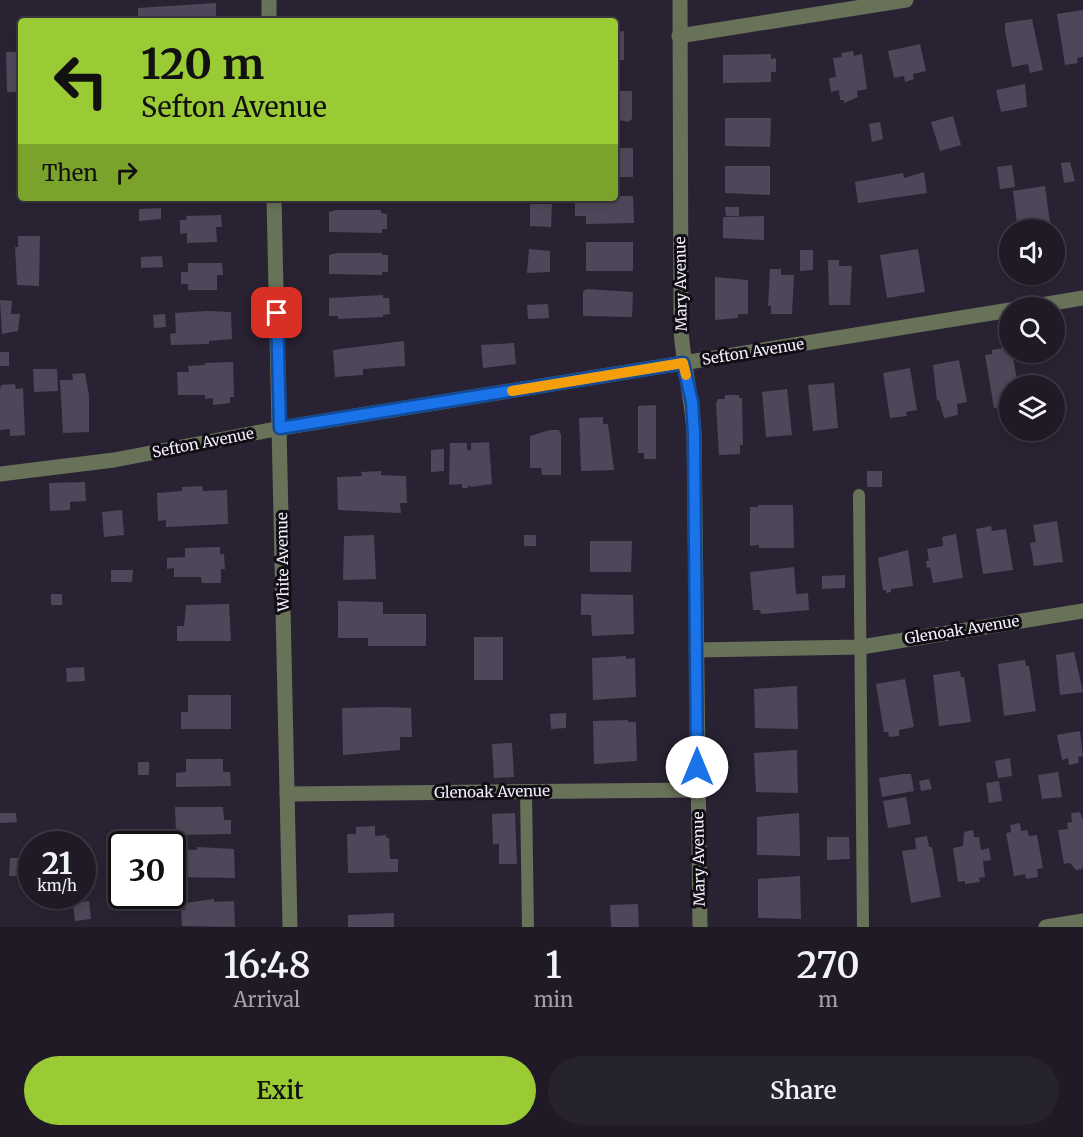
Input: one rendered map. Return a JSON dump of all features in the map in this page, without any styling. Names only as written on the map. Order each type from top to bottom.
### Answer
[{"type":"street","points":[[269,0],[270,18]]},
{"type":"street","name":"Mary Avenue","points":[[680,0],[681,329],[683,363],[692,402],[694,433],[700,927]]},
{"type":"street","points":[[680,36],[906,0]]},
{"type":"street","name":"White Avenue","points":[[274,201],[290,927]]},
{"type":"street","points":[[1065,301],[1083,298]]},
{"type":"street","name":"Sefton Avenue","points":[[0,474],[114,460],[280,428],[999,312]]},
{"type":"street","name":"Glenoak Avenue","points":[[696,650],[861,647],[1083,611]]},
{"type":"street","name":"Glenoak Avenue","points":[[287,794],[697,790]]},
{"type":"street","points":[[1046,927],[1083,921]]},
{"type":"lane","points":[[859,495],[863,927]]},
{"type":"lane","points":[[526,792],[528,927]]},
{"type":"building","points":[[216,3],[216,18],[138,18],[138,8]]},
{"type":"building","points":[[1083,10],[1083,57],[1077,58],[1078,63],[1065,65],[1057,14]]},
{"type":"building","points":[[1032,19],[1043,70],[1030,73],[1028,64],[1012,67],[1005,23]]},
{"type":"building","points":[[624,31],[624,60],[618,60],[618,32]]},
{"type":"building","points":[[920,44],[926,71],[913,74],[914,79],[905,82],[904,76],[894,78],[888,51]]},
{"type":"building","points":[[853,51],[854,56],[862,54],[867,89],[857,91],[858,97],[844,103],[844,100],[840,100],[839,90],[831,92],[829,78],[836,77],[833,58],[842,57],[841,53]]},
{"type":"building","points":[[6,52],[18,52],[18,92],[7,92]]},
{"type":"building","points":[[771,54],[771,59],[776,58],[776,72],[771,72],[771,82],[723,83],[723,55]]},
{"type":"building","points":[[1025,84],[1027,107],[1001,112],[996,90]]},
{"type":"building","points":[[618,91],[632,91],[632,119],[628,122],[618,120]]},
{"type":"building","points":[[953,116],[961,145],[940,151],[931,122]]},
{"type":"building","points":[[725,118],[771,118],[770,147],[725,146]]},
{"type":"building","points":[[880,122],[883,139],[872,142],[869,124]]},
{"type":"building","points":[[16,146],[18,146],[18,181],[16,181]]},
{"type":"building","points":[[618,148],[633,148],[633,177],[618,177]]},
{"type":"building","points":[[1070,162],[1075,181],[1064,183],[1061,163]]},
{"type":"building","points":[[1012,165],[1015,187],[1000,189],[997,167]]},
{"type":"building","points":[[725,166],[770,166],[770,195],[725,193]]},
{"type":"building","points":[[924,172],[927,193],[858,203],[855,182],[903,173],[904,178]]},
{"type":"building","points":[[1045,186],[1050,219],[1017,219],[1013,191]]},
{"type":"building","points":[[618,196],[633,196],[634,223],[586,224],[586,216],[575,216],[575,201],[618,201]]},
{"type":"building","points":[[530,204],[552,204],[551,227],[530,226]]},
{"type":"building","points":[[725,207],[739,207],[739,216],[726,216]]},
{"type":"building","points":[[161,208],[161,219],[139,221],[139,209]]},
{"type":"building","points":[[381,210],[381,213],[387,214],[387,229],[382,229],[382,233],[329,232],[329,212]]},
{"type":"building","points":[[221,215],[222,227],[216,227],[217,242],[187,243],[187,233],[180,234],[180,220],[187,220],[186,216]]},
{"type":"building","points":[[764,216],[764,240],[723,238],[723,217]]},
{"type":"building","points":[[18,236],[40,236],[39,286],[17,285],[15,247],[18,247]]},
{"type":"building","points":[[586,242],[633,242],[633,271],[586,271]]},
{"type":"building","points":[[529,249],[550,251],[550,272],[527,273]]},
{"type":"building","points":[[918,249],[925,292],[887,298],[880,255]]},
{"type":"building","points":[[800,250],[813,250],[813,270],[800,271]]},
{"type":"building","points":[[337,253],[388,255],[388,272],[382,272],[382,275],[329,274],[329,255]]},
{"type":"building","points":[[162,256],[163,267],[141,268],[141,257]]},
{"type":"building","points":[[828,260],[839,260],[839,266],[852,266],[850,305],[829,305]]},
{"type":"building","points":[[188,263],[222,263],[223,275],[217,275],[217,290],[188,290],[188,284],[181,284],[181,272],[188,272]]},
{"type":"building","points":[[770,269],[781,269],[781,275],[794,275],[792,314],[771,314],[771,306],[768,306]]},
{"type":"building","points":[[715,277],[748,280],[748,314],[738,314],[738,318],[715,320]]},
{"type":"building","points":[[586,289],[633,292],[632,317],[583,316],[583,292]]},
{"type":"building","points":[[383,295],[383,298],[389,298],[390,314],[383,315],[383,317],[338,319],[338,316],[329,316],[329,298]]},
{"type":"building","points":[[0,300],[12,301],[11,314],[20,314],[18,331],[2,334]]},
{"type":"building","points":[[548,304],[549,318],[528,319],[527,305]]},
{"type":"building","points":[[231,312],[232,339],[209,341],[209,344],[171,345],[170,334],[176,333],[175,313]]},
{"type":"building","points":[[165,314],[166,327],[154,328],[153,315]]},
{"type":"building","points":[[404,341],[405,366],[363,369],[363,375],[335,377],[333,350]]},
{"type":"building","points":[[514,343],[516,364],[483,368],[481,345]]},
{"type":"building","points":[[999,349],[999,363],[1014,363],[1016,375],[999,375],[999,407],[994,408],[985,355],[992,354],[992,350]]},
{"type":"building","points":[[0,352],[9,352],[9,366],[0,366]]},
{"type":"building","points":[[959,360],[967,402],[957,404],[958,415],[944,418],[939,400],[937,401],[933,365]]},
{"type":"building","points":[[233,362],[234,397],[230,397],[230,403],[213,405],[213,398],[205,399],[205,395],[178,395],[177,372],[189,372],[188,366],[205,365],[204,363]]},
{"type":"building","points":[[910,368],[917,410],[906,412],[907,416],[890,418],[883,373]]},
{"type":"building","points":[[33,369],[57,369],[58,391],[34,392]]},
{"type":"building","points":[[85,373],[89,395],[89,432],[63,433],[60,380],[73,380],[72,374]]},
{"type":"building","points":[[834,383],[838,428],[813,431],[808,385]]},
{"type":"building","points":[[15,384],[16,389],[23,388],[25,435],[10,436],[10,429],[0,430],[0,390],[1,385]]},
{"type":"building","points":[[787,389],[792,435],[766,437],[762,392]]},
{"type":"building","points":[[725,395],[739,395],[739,398],[742,398],[743,445],[740,445],[740,454],[719,455],[716,404],[718,399],[725,399]]},
{"type":"building","points":[[656,405],[656,459],[644,459],[644,453],[638,453],[638,406]]},
{"type":"building","points":[[603,417],[603,424],[608,424],[614,470],[581,471],[579,418]]},
{"type":"building","points":[[550,430],[559,430],[561,435],[561,475],[542,475],[541,468],[530,468],[530,436]]},
{"type":"building","points":[[489,442],[492,484],[471,487],[468,485],[468,488],[462,488],[462,484],[449,485],[450,443],[467,443],[467,450],[471,450],[471,443]]},
{"type":"building","points":[[444,449],[444,471],[431,472],[431,450]]},
{"type":"building","points":[[381,471],[381,475],[406,476],[407,503],[400,503],[401,513],[338,510],[337,477],[362,476],[361,472]]},
{"type":"building","points":[[867,471],[882,471],[882,487],[867,487]]},
{"type":"building","points":[[85,482],[86,501],[70,502],[70,510],[50,511],[49,483]]},
{"type":"building","points":[[202,486],[203,491],[227,490],[228,524],[166,527],[166,520],[158,521],[157,493],[182,491],[182,487]]},
{"type":"building","points":[[758,505],[793,505],[794,548],[750,546],[750,507],[758,507]]},
{"type":"building","points":[[122,510],[124,535],[104,537],[102,512]]},
{"type":"building","points":[[1057,521],[1063,562],[1034,566],[1030,543],[1036,542],[1033,525]]},
{"type":"building","points":[[991,526],[992,531],[1006,529],[1013,570],[983,574],[976,529]]},
{"type":"building","points":[[956,534],[963,578],[933,583],[930,567],[927,568],[926,561],[929,561],[927,549],[943,546],[942,537]]},
{"type":"building","points":[[374,535],[376,579],[343,580],[344,536]]},
{"type":"building","points":[[524,535],[536,535],[536,546],[524,546]]},
{"type":"building","points":[[590,541],[632,541],[631,572],[590,572]]},
{"type":"building","points":[[220,547],[220,554],[224,554],[225,569],[221,569],[221,583],[202,583],[201,577],[174,577],[174,568],[167,569],[167,558],[185,557],[185,548]]},
{"type":"building","points":[[908,550],[913,586],[891,589],[891,592],[886,593],[886,590],[883,590],[878,558]]},
{"type":"building","points":[[794,567],[796,594],[808,593],[809,610],[761,614],[760,610],[753,610],[750,572]]},
{"type":"building","points":[[111,570],[133,570],[132,582],[111,582]]},
{"type":"building","points":[[845,575],[845,588],[822,589],[822,576]]},
{"type":"building","points":[[51,594],[62,594],[62,605],[51,605]]},
{"type":"building","points":[[581,594],[633,595],[634,634],[592,636],[591,615],[581,615]]},
{"type":"building","points":[[338,601],[383,602],[383,614],[426,614],[426,646],[368,646],[368,638],[338,638]]},
{"type":"building","points":[[229,604],[231,641],[177,641],[177,626],[184,626],[186,605]]},
{"type":"building","points":[[474,637],[503,637],[503,680],[474,680]]},
{"type":"building","points":[[1074,652],[1083,692],[1060,695],[1056,655]]},
{"type":"building","points":[[626,656],[626,659],[635,658],[636,697],[593,700],[592,658]]},
{"type":"building","points":[[1025,660],[1026,666],[1029,666],[1036,711],[1004,716],[998,664]]},
{"type":"building","points":[[84,667],[85,681],[67,682],[66,668]]},
{"type":"building","points":[[960,671],[961,677],[964,677],[971,722],[939,726],[933,675]]},
{"type":"building","points":[[905,679],[914,727],[899,730],[899,736],[889,737],[888,732],[884,732],[876,684]]},
{"type":"building","points":[[797,686],[798,729],[755,728],[754,689]]},
{"type":"building","points":[[188,695],[231,695],[231,729],[181,729],[181,712],[188,712]]},
{"type":"building","points":[[342,708],[411,708],[412,737],[400,737],[400,750],[343,755]]},
{"type":"building","points":[[566,713],[566,728],[551,729],[550,714]]},
{"type":"building","points":[[628,720],[628,722],[636,722],[637,761],[594,764],[593,721]]},
{"type":"building","points":[[1080,731],[1083,756],[1078,757],[1079,763],[1069,765],[1068,758],[1062,760],[1057,735]]},
{"type":"building","points":[[512,743],[514,777],[494,778],[492,744]]},
{"type":"building","points":[[797,750],[798,793],[756,792],[754,753]]},
{"type":"building","points":[[1010,758],[1012,776],[998,778],[995,761]]},
{"type":"building","points":[[186,759],[223,759],[223,772],[230,772],[231,786],[176,787],[176,773],[186,772]]},
{"type":"building","points":[[138,762],[149,762],[149,775],[138,775]]},
{"type":"building","points":[[1058,772],[1062,797],[1042,799],[1038,775]]},
{"type":"building","points":[[911,774],[914,791],[882,797],[879,778]]},
{"type":"building","points":[[929,779],[932,789],[921,791],[919,781]]},
{"type":"building","points":[[999,781],[1002,801],[989,803],[986,783]]},
{"type":"building","points":[[906,797],[911,824],[888,828],[883,801]]},
{"type":"building","points":[[175,807],[223,807],[224,820],[231,820],[231,834],[186,835],[186,831],[176,831]]},
{"type":"building","points":[[1080,812],[1083,820],[1083,865],[1082,869],[1076,870],[1070,863],[1064,864],[1058,830],[1068,829],[1067,823],[1072,822],[1071,813]]},
{"type":"building","points":[[0,813],[16,813],[17,822],[0,823]]},
{"type":"building","points":[[515,813],[517,864],[499,864],[499,844],[493,844],[492,814]]},
{"type":"building","points":[[799,813],[800,856],[757,855],[757,817]]},
{"type":"building","points":[[1020,823],[1021,831],[1027,830],[1029,836],[1037,835],[1043,868],[1037,869],[1038,877],[1026,879],[1025,874],[1014,876],[1006,833],[1011,832],[1010,825]]},
{"type":"building","points":[[375,826],[375,836],[386,835],[386,838],[389,838],[390,859],[398,859],[398,872],[348,873],[347,834],[356,834],[356,827]]},
{"type":"building","points":[[973,830],[974,837],[979,837],[981,850],[989,848],[991,860],[983,861],[985,877],[979,878],[980,882],[965,884],[965,881],[958,882],[953,848],[963,846],[964,832]]},
{"type":"building","points":[[927,836],[929,847],[932,847],[941,897],[911,903],[902,851],[916,849],[915,838]]},
{"type":"building","points":[[827,837],[849,837],[850,859],[827,860]]},
{"type":"building","points":[[197,847],[234,849],[235,878],[186,877],[186,849],[197,850]]},
{"type":"building","points":[[10,858],[18,858],[18,876],[9,876]]},
{"type":"building","points":[[800,876],[801,919],[758,918],[758,879]]},
{"type":"building","points":[[214,899],[214,902],[234,901],[235,927],[182,926],[181,910],[186,909],[186,903]]},
{"type":"building","points":[[638,904],[639,927],[611,927],[610,905]]},
{"type":"building","points":[[74,909],[90,909],[91,919],[75,921]]},
{"type":"building","points":[[394,913],[394,927],[348,927],[348,915]]},
{"type":"slow traffic","points":[[512,391],[683,363],[686,375]]},
{"type":"route","points":[[277,313],[280,428],[683,363],[692,402],[694,433],[697,767]]}]
